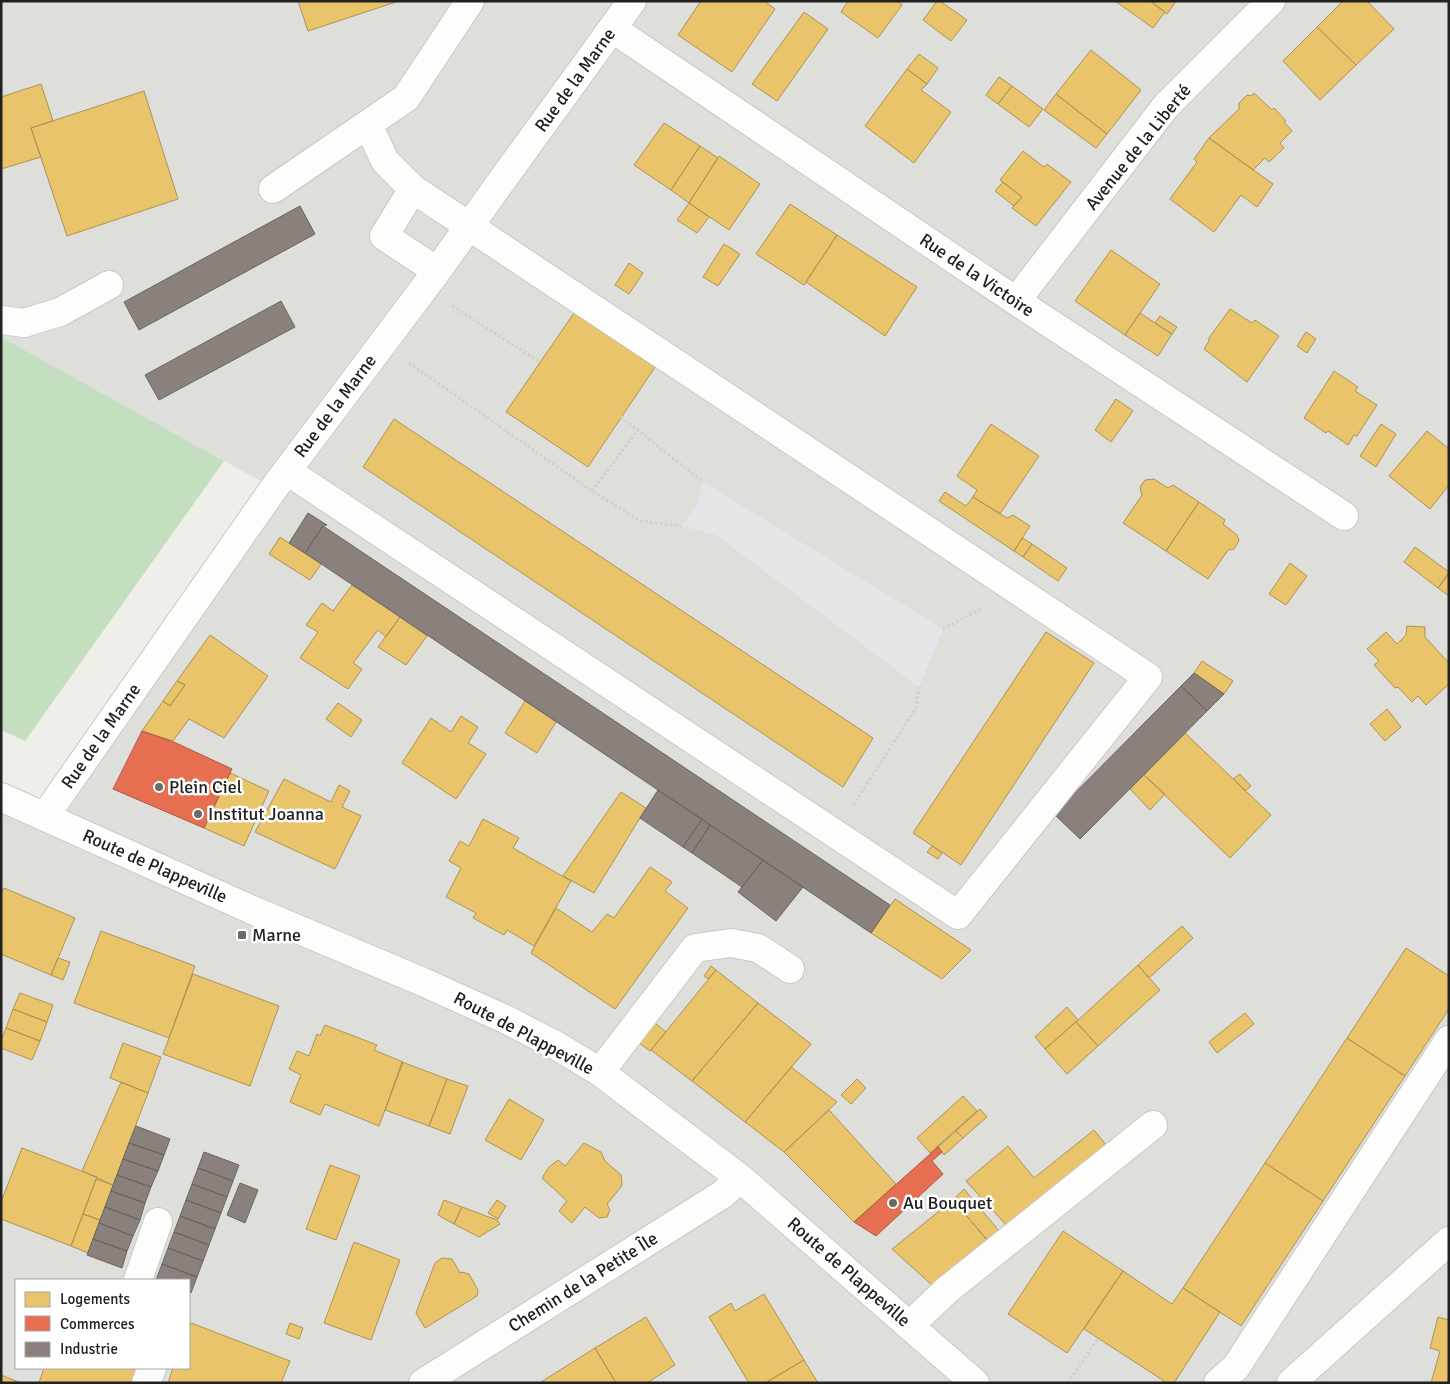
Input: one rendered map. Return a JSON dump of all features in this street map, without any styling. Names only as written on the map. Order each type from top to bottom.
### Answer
[{"type":"street","points":[[273,189],[406,98],[470,1]]},
{"type":"street","name":"Rue de la Marne","points":[[45,816],[287,471],[430,280],[632,1]]},
{"type":"street","name":"Avenue de la Liberté","points":[[1016,302],[1166,106],[1271,1]]},
{"type":"street","name":"Rue de la Victoire","points":[[613,29],[1016,302],[1344,516]]},
{"type":"street","points":[[287,471],[958,915],[1148,677],[413,189],[385,161],[368,125]]},
{"type":"street","points":[[413,189],[384,236],[430,280]]},
{"type":"street","points":[[1,320],[24,323],[60,312],[109,286]]},
{"type":"street","name":"Route de Plappeville","points":[[1,797],[250,909],[423,982],[505,1019],[558,1046],[600,1072],[740,1178],[975,1383]]},
{"type":"street","points":[[600,1072],[695,948],[731,943],[758,948],[790,969]]},
{"type":"street","points":[[1218,1383],[1236,1368],[1449,1040]]},
{"type":"street","points":[[910,1325],[948,1290],[1153,1124]]},
{"type":"street","name":"Chemin de la Petite Île","points":[[423,1383],[723,1194],[740,1178]]},
{"type":"street","points":[[138,1279],[158,1222]]},
{"type":"street","points":[[1291,1383],[1449,1240]]},
{"type":"street","points":[[146,1383],[152,1369]]},
{"type":"path","points":[[430,280],[540,362]]},
{"type":"path","points":[[382,344],[592,491],[640,521],[681,526]]},
{"type":"path","points":[[621,418],[703,482]]},
{"type":"path","points":[[592,491],[638,430]]},
{"type":"path","points":[[835,834],[916,708],[919,687]]},
{"type":"path","points":[[1068,1383],[1098,1338]]},
{"type":"shaded area","points":[[1,1],[1449,1],[1449,1383],[1,1383],[1,797],[45,816],[273,488],[1,337]]},
{"type":"shaded area","points":[[703,482],[943,629],[919,687],[716,535],[681,526],[696,508]]},
{"type":"green space","points":[[1,337],[224,461],[25,741],[1,730]]},
{"type":"building: Logements","points":[[298,1],[399,1],[308,31]]},
{"type":"building: Logements","points":[[701,1],[764,1],[775,9],[732,72],[678,35]]},
{"type":"building: Logements","points":[[848,1],[897,1],[902,5],[878,38],[841,12]]},
{"type":"building: Logements","points":[[937,1],[940,1],[967,20],[951,41],[923,20]]},
{"type":"building: Logements","points":[[1115,1],[1150,1],[1165,12],[1153,28]]},
{"type":"building: Logements","points":[[1150,1],[1176,1],[1167,14]]},
{"type":"building: Logements","points":[[1343,1],[1367,1],[1394,29],[1356,65],[1317,27]]},
{"type":"building: Logements","points":[[804,12],[828,29],[777,101],[752,84]]},
{"type":"building: Logements","points":[[1317,27],[1356,65],[1320,100],[1283,61]]},
{"type":"building: Logements","points":[[1091,50],[1141,90],[1107,134],[1056,94]]},
{"type":"building: Logements","points":[[919,54],[938,68],[927,84],[907,69]]},
{"type":"building: Logements","points":[[907,69],[927,84],[921,90],[951,112],[914,163],[865,126]]},
{"type":"building: Logements","points":[[999,77],[1012,86],[998,104],[986,95]]},
{"type":"building: Logements","points":[[41,84],[53,121],[31,128],[41,157],[1,169],[1,97]]},
{"type":"building: Logements","points":[[1012,86],[1043,109],[1029,127],[998,104]]},
{"type":"building: Logements","points":[[144,91],[178,199],[67,236],[31,128]]},
{"type":"building: Logements","points":[[1254,93],[1272,110],[1274,108],[1292,131],[1280,143],[1284,148],[1269,162],[1265,158],[1253,170],[1209,138],[1239,109],[1239,103],[1247,95],[1252,96]]},
{"type":"building: Logements","points":[[1056,94],[1107,134],[1096,148],[1044,110]]},
{"type":"building: Logements","points":[[664,123],[700,146],[671,190],[634,165]]},
{"type":"building: Logements","points":[[1209,138],[1273,184],[1257,207],[1241,195],[1214,232],[1170,199],[1197,162],[1194,159]]},
{"type":"building: Logements","points":[[700,146],[718,158],[689,203],[671,190]]},
{"type":"building: Logements","points":[[1023,151],[1044,167],[1047,164],[1071,182],[1036,226],[1012,208],[1022,197],[1000,180]]},
{"type":"building: Logements","points":[[719,156],[760,184],[729,230],[689,203]]},
{"type":"building: Logements","points":[[1003,182],[1022,197],[1014,206],[995,191]]},
{"type":"building: Logements","points":[[689,203],[709,217],[697,233],[677,220]]},
{"type":"building: Logements","points":[[790,204],[837,235],[804,285],[756,254]]},
{"type":"building: Logements","points":[[837,235],[917,287],[885,336],[806,282]]},
{"type":"building: Logements","points":[[724,244],[740,254],[718,286],[703,277]]},
{"type":"building: Logements","points":[[1111,250],[1160,284],[1125,335],[1075,301]]},
{"type":"building: Logements","points":[[629,263],[643,273],[629,294],[615,285]]},
{"type":"building: Logements","points":[[1230,309],[1252,323],[1255,320],[1279,336],[1247,382],[1204,349],[1209,338]]},
{"type":"building: Logements","points":[[574,313],[655,367],[588,467],[506,412]]},
{"type":"building: Logements","points":[[1140,313],[1172,334],[1158,356],[1125,335]]},
{"type":"building: Logements","points":[[1160,316],[1177,327],[1172,334],[1155,323]]},
{"type":"building: Logements","points":[[1306,332],[1316,339],[1307,353],[1297,346]]},
{"type":"building: Logements","points":[[1334,371],[1358,387],[1355,391],[1377,405],[1357,436],[1354,435],[1348,445],[1304,418]]},
{"type":"building: Logements","points":[[1116,399],[1133,411],[1111,442],[1095,430]]},
{"type":"building: Logements","points":[[394,419],[873,738],[843,787],[363,467]]},
{"type":"building: Logements","points":[[991,424],[1039,456],[1000,514],[973,497],[977,490],[957,476]]},
{"type":"building: Logements","points":[[1381,424],[1396,434],[1376,467],[1360,456]]},
{"type":"building: Logements","points":[[1427,431],[1449,449],[1449,485],[1430,509],[1389,476]]},
{"type":"building: Logements","points":[[1154,479],[1168,488],[1173,485],[1199,502],[1166,551],[1123,523],[1142,495],[1140,487],[1145,480]]},
{"type":"building: Logements","points":[[945,492],[966,506],[973,497],[1007,518],[1013,515],[1030,526],[1014,551],[939,501]]},
{"type":"building: Logements","points":[[1199,502],[1225,520],[1223,524],[1237,535],[1239,541],[1234,549],[1228,550],[1208,579],[1166,551]]},
{"type":"building: Logements","points":[[280,537],[321,564],[310,580],[269,554]]},
{"type":"building: Logements","points":[[1023,538],[1032,544],[1023,557],[1014,551]]},
{"type":"building: Logements","points":[[1032,544],[1067,568],[1058,581],[1023,557]]},
{"type":"building: Logements","points":[[1415,547],[1449,572],[1438,588],[1404,562]]},
{"type":"building: Logements","points":[[1290,563],[1307,576],[1286,605],[1269,594]]},
{"type":"building: Logements","points":[[1449,574],[1449,596],[1438,588]]},
{"type":"building: Logements","points":[[352,585],[400,617],[386,637],[378,630],[353,663],[362,669],[348,689],[300,658],[318,632],[306,625],[322,603],[333,611]]},
{"type":"building: Logements","points":[[400,617],[427,636],[406,665],[378,647]]},
{"type":"building: Logements","points":[[1407,626],[1425,627],[1425,637],[1449,663],[1449,684],[1426,705],[1418,696],[1412,702],[1398,687],[1395,688],[1374,665],[1379,661],[1367,649],[1386,632],[1397,644],[1406,635]]},
{"type":"building: Logements","points":[[1046,632],[1094,663],[961,865],[913,833]]},
{"type":"building: Logements","points":[[210,635],[268,676],[224,738],[189,719],[173,741],[142,731],[163,701],[170,706],[185,685],[177,681]]},
{"type":"building: Logements","points":[[1202,661],[1233,681],[1224,694],[1194,673]]},
{"type":"building: Logements","points":[[177,681],[185,685],[170,706],[163,701]]},
{"type":"building: Logements","points":[[525,701],[556,722],[537,753],[505,733]]},
{"type":"building: Logements","points":[[338,703],[362,720],[351,737],[326,719]]},
{"type":"building: Logements","points":[[1387,709],[1401,727],[1385,741],[1370,724]]},
{"type":"building: Logements","points":[[461,716],[478,727],[468,743],[486,754],[456,799],[402,763],[431,718],[451,732]]},
{"type":"building: Logements","points":[[1185,733],[1271,815],[1230,858],[1144,775]]},
{"type":"building: Logements","points":[[230,773],[269,791],[244,846],[204,828]]},
{"type":"building: Logements","points":[[1240,774],[1251,786],[1245,791],[1233,779]]},
{"type":"building: Logements","points":[[1144,775],[1165,794],[1150,810],[1130,789]]},
{"type":"building: Logements","points":[[284,779],[331,802],[339,785],[350,791],[342,807],[361,816],[335,869],[255,832]]},
{"type":"building: Logements","points":[[621,792],[646,808],[594,893],[563,876]]},
{"type":"building: Logements","points":[[483,819],[519,838],[513,848],[571,881],[534,946],[507,930],[504,935],[473,918],[476,913],[446,897],[461,868],[449,861],[460,841],[469,846]]},
{"type":"building: Logements","points":[[932,846],[942,853],[938,859],[927,852]]},
{"type":"building: Logements","points":[[650,867],[672,882],[665,891],[688,908],[615,1009],[531,953],[556,908],[592,932],[607,914],[614,918]]},
{"type":"building: Logements","points":[[4,888],[75,918],[51,975],[1,954],[1,895]]},
{"type":"building: Logements","points":[[895,899],[971,950],[942,979],[871,933]]},
{"type":"building: Logements","points":[[1182,926],[1193,938],[1149,978],[1138,965]]},
{"type":"building: Logements","points":[[101,931],[195,966],[169,1038],[74,1003]]},
{"type":"building: Logements","points":[[1406,948],[1449,976],[1449,1009],[1405,1076],[1347,1038]]},
{"type":"building: Logements","points":[[58,958],[70,962],[63,980],[51,975]]},
{"type":"building: Logements","points":[[1138,965],[1160,990],[1098,1046],[1076,1022]]},
{"type":"building: Logements","points":[[711,966],[716,970],[708,979],[704,976]]},
{"type":"building: Logements","points":[[716,970],[758,1003],[692,1081],[651,1050]]},
{"type":"building: Logements","points":[[193,974],[279,1006],[250,1086],[163,1054]]},
{"type":"building: Logements","points":[[20,993],[53,1005],[47,1022],[13,1009]]},
{"type":"building: Logements","points":[[758,1003],[811,1044],[745,1122],[692,1081]]},
{"type":"building: Logements","points":[[1067,1007],[1078,1020],[1045,1049],[1035,1037]]},
{"type":"building: Logements","points":[[13,1009],[47,1022],[40,1041],[6,1028]]},
{"type":"building: Logements","points":[[1245,1013],[1254,1024],[1217,1053],[1209,1042]]},
{"type":"building: Logements","points":[[1076,1022],[1098,1046],[1067,1074],[1045,1049]]},
{"type":"building: Logements","points":[[655,1023],[666,1032],[650,1051],[639,1043]]},
{"type":"building: Logements","points":[[325,1025],[377,1045],[374,1050],[403,1062],[379,1126],[325,1104],[320,1115],[290,1102],[301,1075],[289,1069],[297,1051],[309,1056],[317,1034],[320,1036]]},
{"type":"building: Logements","points":[[6,1028],[40,1041],[32,1060],[1,1048],[1,1041]]},
{"type":"building: Logements","points":[[1347,1038],[1405,1076],[1323,1201],[1265,1163]]},
{"type":"building: Logements","points":[[123,1043],[161,1057],[148,1093],[110,1078]]},
{"type":"building: Logements","points":[[402,1062],[447,1079],[429,1126],[385,1110]]},
{"type":"building: Logements","points":[[791,1067],[837,1102],[784,1152],[745,1122]]},
{"type":"building: Logements","points":[[447,1079],[468,1086],[450,1134],[429,1126]]},
{"type":"building: Logements","points":[[857,1079],[866,1088],[851,1104],[841,1095]]},
{"type":"building: Logements","points":[[121,1082],[148,1093],[113,1185],[82,1171]]},
{"type":"building: Logements","points":[[963,1096],[977,1111],[930,1153],[917,1138]]},
{"type":"building: Logements","points":[[509,1099],[544,1120],[521,1160],[485,1140]]},
{"type":"building: Logements","points":[[980,1109],[987,1117],[963,1138],[956,1131]]},
{"type":"building: Logements","points":[[829,1110],[896,1184],[854,1222],[784,1152]]},
{"type":"building: Logements","points":[[1094,1130],[1106,1145],[1007,1226],[966,1181],[1008,1146],[1034,1178]]},
{"type":"building: Logements","points":[[956,1131],[963,1138],[944,1155],[938,1147]]},
{"type":"building: Logements","points":[[584,1143],[601,1152],[605,1161],[621,1175],[622,1183],[621,1187],[607,1204],[610,1210],[607,1217],[599,1218],[585,1207],[572,1223],[559,1211],[567,1201],[542,1178],[549,1167],[558,1160],[565,1166]]},
{"type":"building: Logements","points":[[22,1148],[97,1177],[71,1246],[1,1219],[1,1202]]},
{"type":"building: Logements","points":[[1265,1163],[1323,1201],[1241,1326],[1183,1288]]},
{"type":"building: Logements","points":[[330,1165],[360,1176],[336,1240],[306,1229]]},
{"type":"building: Logements","points":[[96,1179],[113,1185],[100,1220],[83,1214]]},
{"type":"building: Logements","points":[[964,1189],[1000,1232],[988,1241],[953,1200]]},
{"type":"building: Logements","points":[[444,1200],[462,1207],[454,1224],[438,1215]]},
{"type":"building: Logements","points":[[497,1200],[506,1206],[498,1219],[488,1213]]},
{"type":"building: Logements","points":[[953,1200],[988,1241],[933,1286],[892,1249]]},
{"type":"building: Logements","points":[[462,1207],[497,1220],[500,1224],[479,1237],[454,1224]]},
{"type":"building: Logements","points":[[83,1214],[100,1220],[88,1253],[71,1246]]},
{"type":"building: Logements","points":[[1063,1231],[1123,1271],[1067,1353],[1008,1314]]},
{"type":"building: Logements","points":[[354,1242],[400,1260],[371,1340],[324,1323]]},
{"type":"building: Logements","points":[[442,1258],[452,1259],[460,1273],[469,1274],[478,1290],[477,1296],[425,1328],[416,1313],[435,1263]]},
{"type":"building: Logements","points":[[1123,1271],[1172,1304],[1183,1288],[1220,1312],[1174,1383],[1163,1383],[1164,1381],[1084,1329]]},
{"type":"building: Logements","points":[[764,1294],[804,1360],[765,1383],[749,1383],[709,1317],[731,1303],[735,1311]]},
{"type":"building: Logements","points":[[646,1317],[675,1365],[647,1383],[616,1383],[595,1348]]},
{"type":"building: Logements","points":[[1438,1317],[1449,1320],[1449,1383],[1431,1383],[1440,1351],[1430,1348]]},
{"type":"building: Logements","points":[[191,1323],[290,1361],[281,1383],[168,1383],[173,1369],[190,1369]]},
{"type":"building: Logements","points":[[290,1323],[303,1328],[299,1339],[286,1334]]},
{"type":"building: Logements","points":[[595,1348],[616,1383],[541,1382]]},
{"type":"building: Logements","points":[[804,1360],[818,1383],[765,1383]]},
{"type":"building: Logements","points":[[44,1369],[143,1369],[138,1383],[39,1383]]},
{"type":"building: Logements","points":[[1,1375],[21,1383],[1,1383]]},
{"type":"building: Commerces","points":[[142,731],[176,743],[232,769],[204,828],[113,789]]},
{"type":"building: Commerces","name":"Au Bouquet","points":[[938,1147],[942,1152],[932,1161],[943,1174],[876,1236],[854,1222]]},
{"type":"building: Industrie","points":[[300,206],[315,234],[139,330],[124,302]]},
{"type":"building: Industrie","points":[[281,301],[295,327],[159,400],[145,375]]},
{"type":"building: Industrie","points":[[308,513],[327,525],[323,526],[305,553],[289,543]]},
{"type":"building: Industrie","points":[[323,526],[890,905],[871,933],[305,553]]},
{"type":"building: Industrie","points":[[1194,673],[1224,694],[1207,711],[1181,686]]},
{"type":"building: Industrie","points":[[1181,686],[1207,711],[1080,839],[1054,814]]},
{"type":"building: Industrie","points":[[658,790],[702,819],[683,847],[640,818]]},
{"type":"building: Industrie","points":[[702,819],[710,825],[692,853],[683,847]]},
{"type":"building: Industrie","points":[[710,825],[763,860],[742,887],[692,853]]},
{"type":"building: Industrie","points":[[763,860],[803,887],[776,921],[738,892]]},
{"type":"building: Industrie","points":[[136,1126],[170,1139],[164,1155],[129,1143]]},
{"type":"building: Industrie","points":[[129,1143],[164,1155],[158,1171],[123,1159]]},
{"type":"building: Industrie","points":[[204,1152],[239,1165],[233,1181],[198,1168]]},
{"type":"building: Industrie","points":[[123,1159],[158,1171],[151,1187],[117,1175]]},
{"type":"building: Industrie","points":[[198,1168],[233,1181],[227,1197],[192,1184]]},
{"type":"building: Industrie","points":[[117,1175],[151,1187],[145,1203],[111,1191]]},
{"type":"building: Industrie","points":[[240,1183],[258,1190],[245,1223],[227,1215]]},
{"type":"building: Industrie","points":[[192,1184],[227,1197],[221,1213],[186,1200]]},
{"type":"building: Industrie","points":[[111,1191],[145,1203],[140,1220],[105,1207]]},
{"type":"building: Industrie","points":[[186,1200],[221,1213],[215,1229],[180,1216]]},
{"type":"building: Industrie","points":[[105,1207],[140,1220],[133,1236],[99,1223]]},
{"type":"building: Industrie","points":[[180,1216],[215,1229],[209,1245],[174,1232]]},
{"type":"building: Industrie","points":[[99,1223],[133,1236],[127,1251],[93,1239]]},
{"type":"building: Industrie","points":[[174,1232],[209,1245],[203,1261],[168,1248]]},
{"type":"building: Industrie","points":[[93,1239],[127,1251],[122,1268],[87,1255]]},
{"type":"building: Industrie","points":[[168,1248],[203,1261],[197,1277],[162,1264]]},
{"type":"building: Industrie","points":[[162,1264],[197,1277],[191,1293],[190,1279],[156,1279]]},
{"type":"place","name":"Plein Ciel","points":[[159,787]]},
{"type":"place","name":"Institut Joanna","points":[[198,814]]},
{"type":"place","name":"Marne","points":[[242,935]]},
{"type":"place","name":"Au Bouquet","points":[[893,1203]]}]
